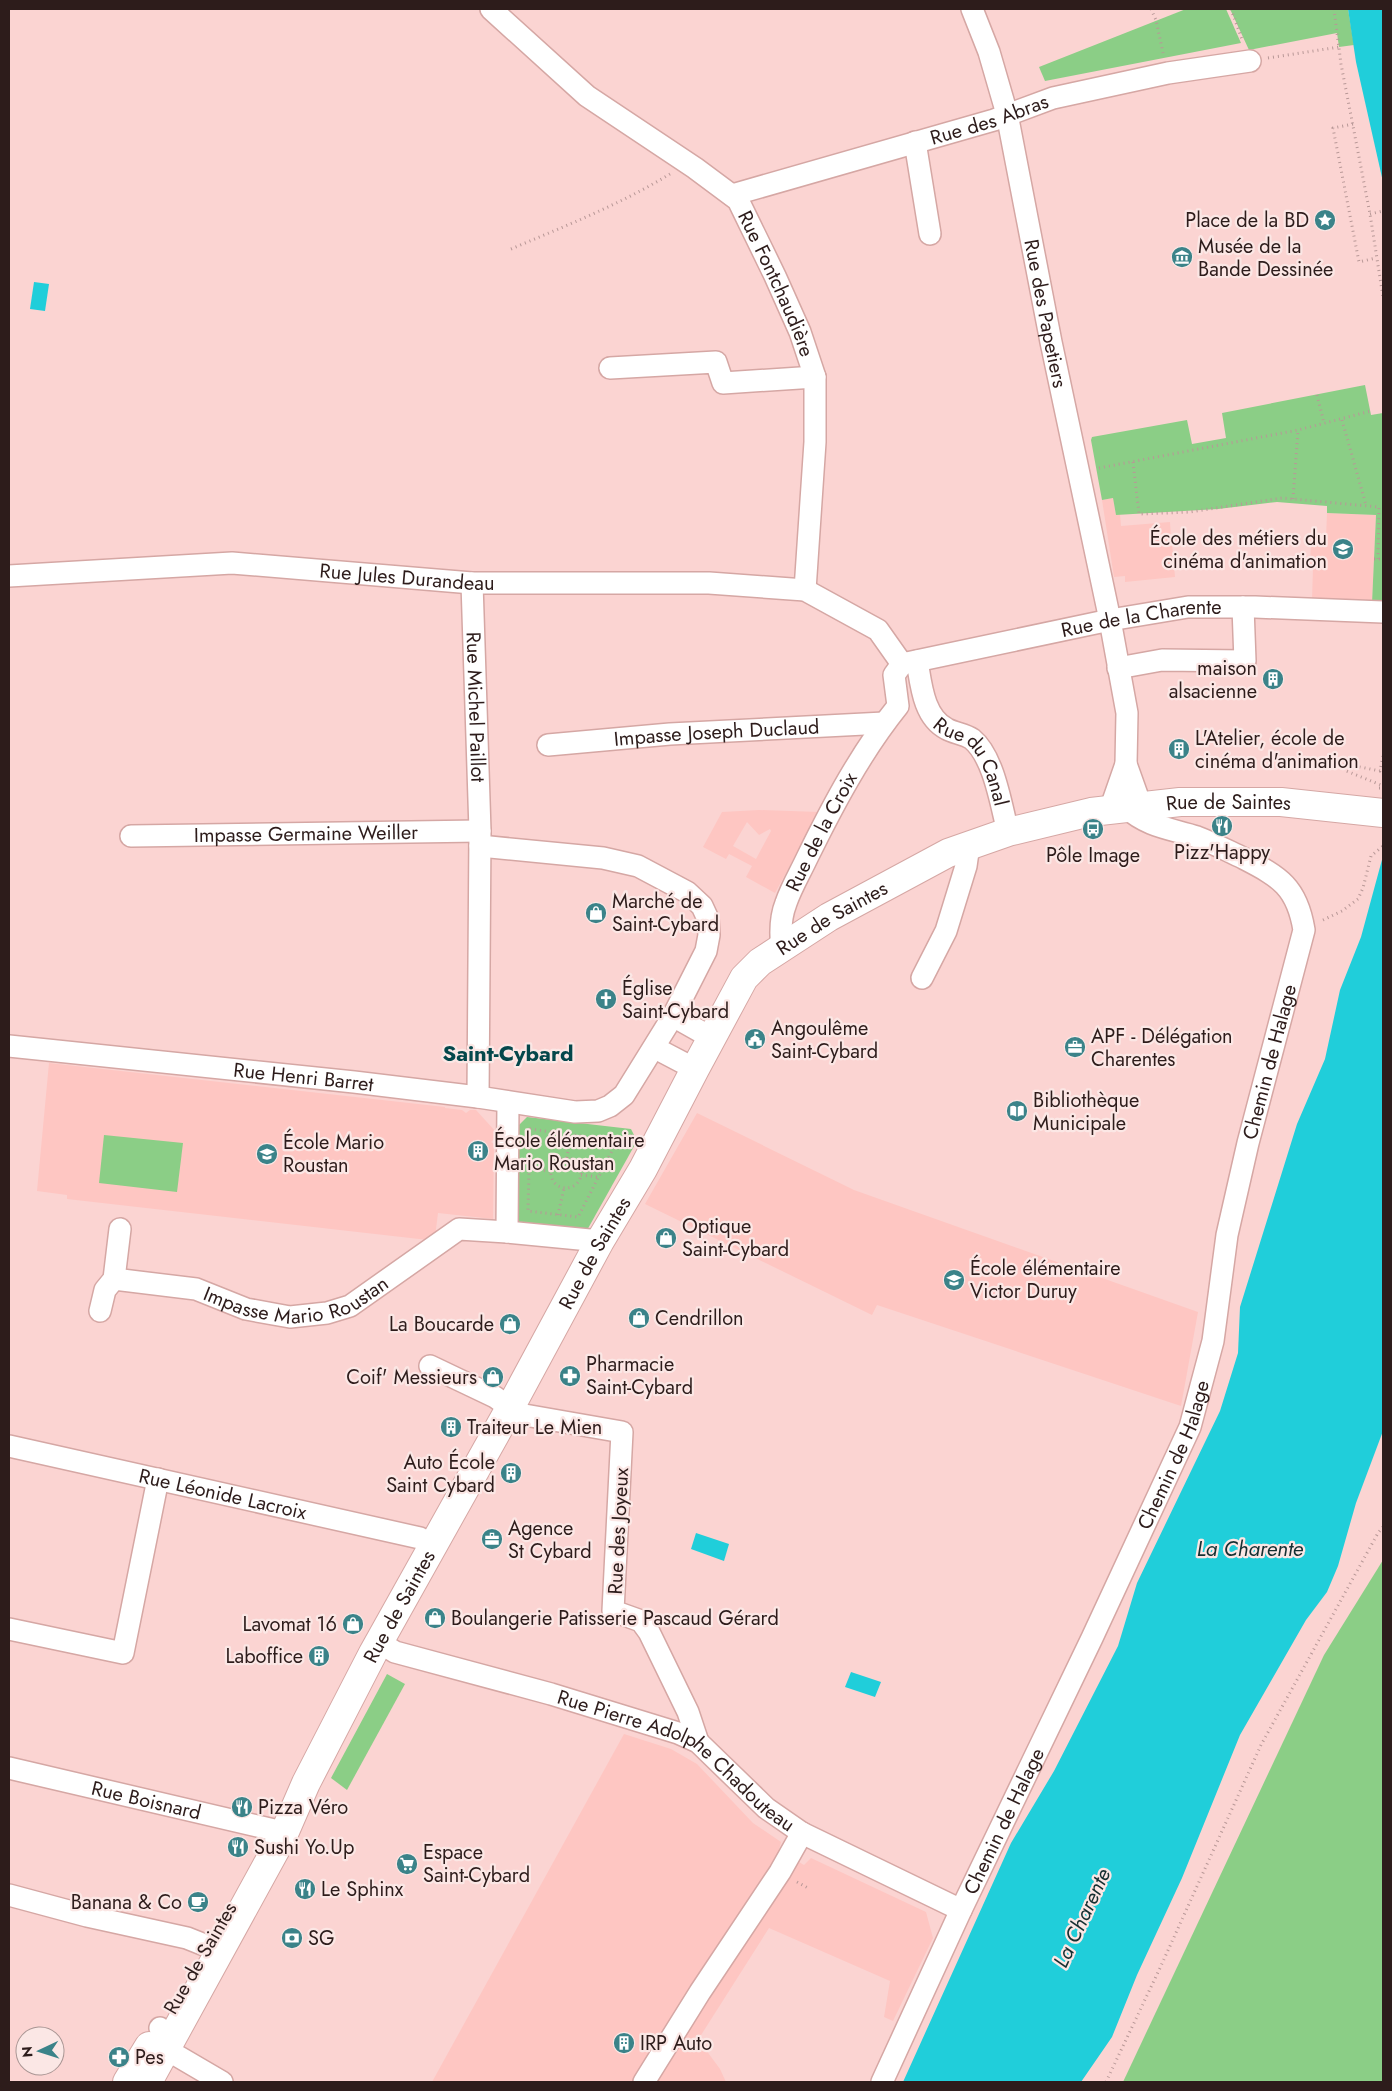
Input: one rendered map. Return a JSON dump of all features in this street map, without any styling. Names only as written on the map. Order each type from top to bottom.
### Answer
[{"type":"main road","name":"Rue de Saintes","points":[[126,2082],[164,2038],[279,1833],[379,1642],[434,1546],[600,1241],[643,1169],[744,978],[760,962],[829,916],[948,853],[1008,832],[1091,812],[1180,802],[1281,802],[1378,805]]},
{"type":"main road","name":"Rue de Saintes","points":[[148,2082],[164,2038],[197,1961],[279,1833]]},
{"type":"street","name":"Rue Fontchaudière","points":[[491,9],[587,96],[696,168],[738,200],[800,332],[815,377],[815,442],[805,590]]},
{"type":"street","name":"Rue des Papetiers","points":[[972,9],[989,52],[1007,114],[1078,472],[1110,620],[1127,713],[1126,764]]},
{"type":"street","name":"Rue des Abras","points":[[732,195],[952,130],[994,120],[1053,98],[1168,74],[1250,61]]},
{"type":"street","points":[[915,142],[930,234]]},
{"type":"street","points":[[610,368],[716,362],[723,383],[815,377]]},
{"type":"street","name":"Rue Jules Durandeau","points":[[9,576],[232,563],[472,583],[709,583],[805,590]]},
{"type":"street","name":"Rue Michel Paillot","points":[[472,583],[480,838],[478,1097]]},
{"type":"street","points":[[805,590],[878,630],[909,662],[894,675],[898,706]]},
{"type":"street","points":[[1118,668],[1162,660],[1245,661],[1243,607]]},
{"type":"street","name":"Rue de la Charente","points":[[909,662],[1110,620],[1188,608],[1243,607],[1383,612]]},
{"type":"street","name":"Rue du Canal","points":[[909,662],[932,714],[945,729],[971,739],[985,757],[994,778],[1008,832]]},
{"type":"street","name":"Rue du Canal","points":[[898,706],[923,697]]},
{"type":"street","name":"Rue de la Croix","points":[[782,949],[779,932],[785,904],[820,832],[857,766],[898,706]]},
{"type":"street","name":"Impasse Joseph Duclaud","points":[[548,745],[670,734],[884,724]]},
{"type":"street","points":[[1126,764],[1126,808]]},
{"type":"street","points":[[1126,764],[1126,808]]},
{"type":"street","points":[[1180,802],[1187,824],[1198,838]]},
{"type":"street","name":"Chemin de Halage","points":[[882,2082],[961,1910],[1092,1638],[1190,1427],[1214,1341],[1227,1235],[1248,1143],[1275,1048],[1304,930],[1301,909],[1294,896],[1272,873],[1198,838],[1154,825],[1137,817],[1126,808]]},
{"type":"street","name":"Impasse Germaine Weiller","points":[[131,836],[480,838],[603,858],[638,866],[687,892],[702,906],[708,919],[709,935],[706,951],[655,1048],[641,1064],[624,1094],[610,1106],[598,1111]]},
{"type":"street","points":[[922,978],[946,931],[966,866],[969,845]]},
{"type":"street","points":[[673,1016],[712,1038]]},
{"type":"street","name":"Rue Henri Barret","points":[[9,1046],[345,1081],[478,1097],[567,1111],[598,1111]]},
{"type":"street","points":[[655,1048],[695,1069]]},
{"type":"street","points":[[508,1102],[507,1232],[600,1241]]},
{"type":"street","points":[[100,1311],[105,1290],[114,1279],[120,1229]]},
{"type":"street","name":"Impasse Mario Roustan","points":[[114,1279],[196,1290],[246,1309],[290,1317],[327,1313],[350,1306],[459,1229],[507,1232]]},
{"type":"street","points":[[430,1366],[494,1397],[510,1408]]},
{"type":"street","name":"Rue des Joyeux","points":[[510,1408],[520,1414],[622,1432],[614,1611],[641,1621],[649,1632],[688,1712],[698,1742]]},
{"type":"street","name":"Rue Léonide Lacroix","points":[[9,1448],[420,1538],[434,1546]]},
{"type":"street","points":[[9,1629],[123,1653],[158,1480]]},
{"type":"street","name":"Rue Pierre Adolphe Chadouteau","points":[[379,1642],[395,1652],[551,1694],[678,1733],[698,1742],[766,1808],[802,1833],[961,1910]]},
{"type":"street","name":"Rue Boisnard","points":[[9,1768],[279,1833]]},
{"type":"street","points":[[644,2082],[700,1992],[780,1872],[802,1833]]},
{"type":"street","points":[[9,1895],[87,1916],[187,1938],[207,1946]]},
{"type":"street","points":[[164,2038],[169,2051],[222,2082]]},
{"type":"path","points":[[1151,9],[1156,20],[1168,74]]},
{"type":"path","points":[[1231,9],[1250,61],[1339,47]]},
{"type":"path","points":[[1334,9],[1383,297]]},
{"type":"path","points":[[1353,124],[1333,128],[1359,262],[1376,258]]},
{"type":"path","points":[[510,249],[597,214],[662,179]]},
{"type":"path","points":[[1370,214],[1383,211]]},
{"type":"path","points":[[1317,395],[1324,423]]},
{"type":"path","points":[[1078,472],[1298,430],[1371,411]]},
{"type":"path","points":[[1342,420],[1366,506]]},
{"type":"path","points":[[1293,499],[1298,430]]},
{"type":"path","points":[[1133,462],[1139,514],[1190,512],[1282,498],[1379,507],[1376,559],[1383,559]]},
{"type":"path","points":[[1378,805],[1381,785],[1344,770],[1345,764],[1380,771],[1383,756]]},
{"type":"path","points":[[1363,888],[1371,856],[1383,846]]},
{"type":"path","points":[[617,1141],[578,1217],[528,1211],[530,1129],[617,1141],[634,1135]]},
{"type":"path","points":[[567,1158],[570,1134]]},
{"type":"path","points":[[567,1158],[575,1161],[581,1175],[578,1182],[572,1187],[564,1188],[557,1185],[552,1178],[551,1171],[554,1164],[560,1159],[567,1158]]},
{"type":"path","points":[[529,1169],[551,1171]]},
{"type":"path","points":[[581,1175],[598,1177]]},
{"type":"path","points":[[558,1215],[564,1188]]},
{"type":"path","points":[[1106,2082],[1261,1745],[1383,1527]]},
{"type":"shaded area","name":"École des métiers du cinéma d'animation","points":[[1113,498],[1116,515],[1120,514],[1121,526],[1170,522],[1171,538],[1176,538],[1178,534],[1185,535],[1187,541],[1184,544],[1172,543],[1175,577],[1125,582],[1125,576],[1114,577],[1102,500]]},
{"type":"shaded area","name":"École des métiers du cinéma d'animation","points":[[1327,513],[1376,515],[1372,603],[1312,600],[1313,568],[1310,567],[1311,539],[1326,539]]},
{"type":"shaded area","points":[[759,810],[819,812],[775,893],[746,877],[752,866],[729,854],[726,859],[703,847],[722,812]],"holes":[[[747,822],[759,835],[770,829],[771,831],[756,859],[733,846]]]},
{"type":"shaded area","name":"École Mario Roustan","points":[[49,1063],[445,1107],[462,1110],[466,1113],[470,1110],[476,1110],[496,1132],[495,1138],[491,1142],[494,1144],[493,1219],[438,1213],[435,1237],[428,1240],[67,1199],[67,1195],[37,1191]]},
{"type":"shaded area","name":"École élémentaire Victor Duruy","points":[[697,1113],[854,1190],[1198,1312],[1181,1406],[877,1305],[872,1315],[645,1204]]},
{"type":"shaded area","points":[[624,1734],[671,1749],[697,1764],[753,1823],[781,1842],[779,1850],[804,1865],[811,1858],[926,1912],[933,1938],[893,2021],[884,2017],[890,1981],[769,1928],[696,2043],[706,2050],[720,2069],[726,2082],[432,2082]]},
{"type":"green space","points":[[1186,9],[1226,9],[1241,43],[1045,81],[1039,67]]},
{"type":"green space","points":[[1230,9],[1348,9],[1354,45],[1339,47],[1337,33],[1249,50]]},
{"type":"green space","points":[[1365,385],[1371,415],[1383,413],[1383,603],[1372,603],[1376,515],[1327,513],[1327,506],[1277,502],[1218,509],[1116,515],[1113,498],[1102,500],[1092,437],[1187,420],[1192,444],[1226,438],[1222,413]]},
{"type":"green space","points":[[527,1117],[631,1129],[637,1141],[586,1232],[518,1223],[518,1126]]},
{"type":"green space","points":[[104,1135],[183,1143],[177,1192],[99,1183]]},
{"type":"green space","points":[[1383,1560],[1383,2082],[1123,2082],[1324,1655]]},
{"type":"green space","points":[[387,1674],[405,1684],[347,1790],[331,1778]]},
{"type":"water","points":[[1348,9],[1383,9],[1383,182],[1356,62]]},
{"type":"water","points":[[34,282],[49,284],[45,311],[30,309]]},
{"type":"water","name":"La Charente","points":[[1383,856],[1383,1431],[1356,1503],[1338,1566],[1327,1592],[1306,1620],[1240,1735],[1182,1878],[1137,1975],[1112,2037],[1081,2082],[903,2082],[1011,1843],[1054,1771],[1118,1646],[1137,1583],[1220,1411],[1238,1353],[1240,1307],[1297,1124],[1325,1059],[1340,990],[1361,937]]},
{"type":"water","points":[[696,1533],[729,1544],[724,1561],[691,1549]]},
{"type":"water","points":[[851,1672],[881,1682],[875,1697],[845,1687]]},
{"type":"place","name":"Place de la BD","points":[[1325,220]]},
{"type":"place","name":"Musée de la Bande Dessinée","points":[[1182,257]]},
{"type":"place","name":"École des métiers du cinéma d'animation","points":[[1343,549]]},
{"type":"place","name":"maison alsacienne","points":[[1273,679]]},
{"type":"place","name":"L'Atelier, école de cinéma d'animation","points":[[1179,749]]},
{"type":"place","name":"Pizz'Happy","points":[[1222,826]]},
{"type":"place","name":"Pôle Image","points":[[1093,829]]},
{"type":"place","name":"Marché de Saint-Cybard","points":[[596,913]]},
{"type":"place","name":"Église Saint-Cybard","points":[[606,999]]},
{"type":"place","name":"Angoulême Saint-Cybard","points":[[755,1039]]},
{"type":"place","name":"APF - Délégation Charentes","points":[[1075,1047]]},
{"type":"place","name":"Bibliothèque Municipale","points":[[1017,1111]]},
{"type":"place","name":"École élémentaire Mario Roustan","points":[[478,1151]]},
{"type":"place","name":"École Mario Roustan","points":[[267,1154]]},
{"type":"place","name":"Optique Saint-Cybard","points":[[666,1238]]},
{"type":"place","name":"École élémentaire Victor Duruy","points":[[954,1280]]},
{"type":"place","name":"Cendrillon","points":[[639,1318]]},
{"type":"place","name":"La Boucarde","points":[[510,1324]]},
{"type":"place","name":"Pharmacie Saint-Cybard","points":[[570,1376]]},
{"type":"place","name":"Coif' Messieurs","points":[[493,1377]]},
{"type":"place","name":"Traiteur Le Mien","points":[[451,1427]]},
{"type":"place","name":"Auto École Saint Cybard","points":[[511,1473]]},
{"type":"place","name":"Agence St Cybard","points":[[492,1539]]},
{"type":"place","name":"Boulangerie Patisserie Pascaud Gérard","points":[[435,1618]]},
{"type":"place","name":"Lavomat 16","points":[[353,1624]]},
{"type":"place","name":"Laboffice","points":[[319,1656]]},
{"type":"place","name":"Pizza Véro","points":[[242,1807]]},
{"type":"place","name":"Sushi Yo.Up","points":[[238,1847]]},
{"type":"place","name":"Espace Saint-Cybard","points":[[407,1864]]},
{"type":"place","name":"Le Sphinx","points":[[305,1889]]},
{"type":"place","name":"Banana & Co","points":[[198,1902]]},
{"type":"place","name":"SG","points":[[292,1938]]},
{"type":"place","name":"IRP Auto","points":[[624,2043]]},
{"type":"place","name":"Pes","points":[[119,2057]]},
{"type":"district","name":"Saint-Cybard","points":[[508,1053]]}]
